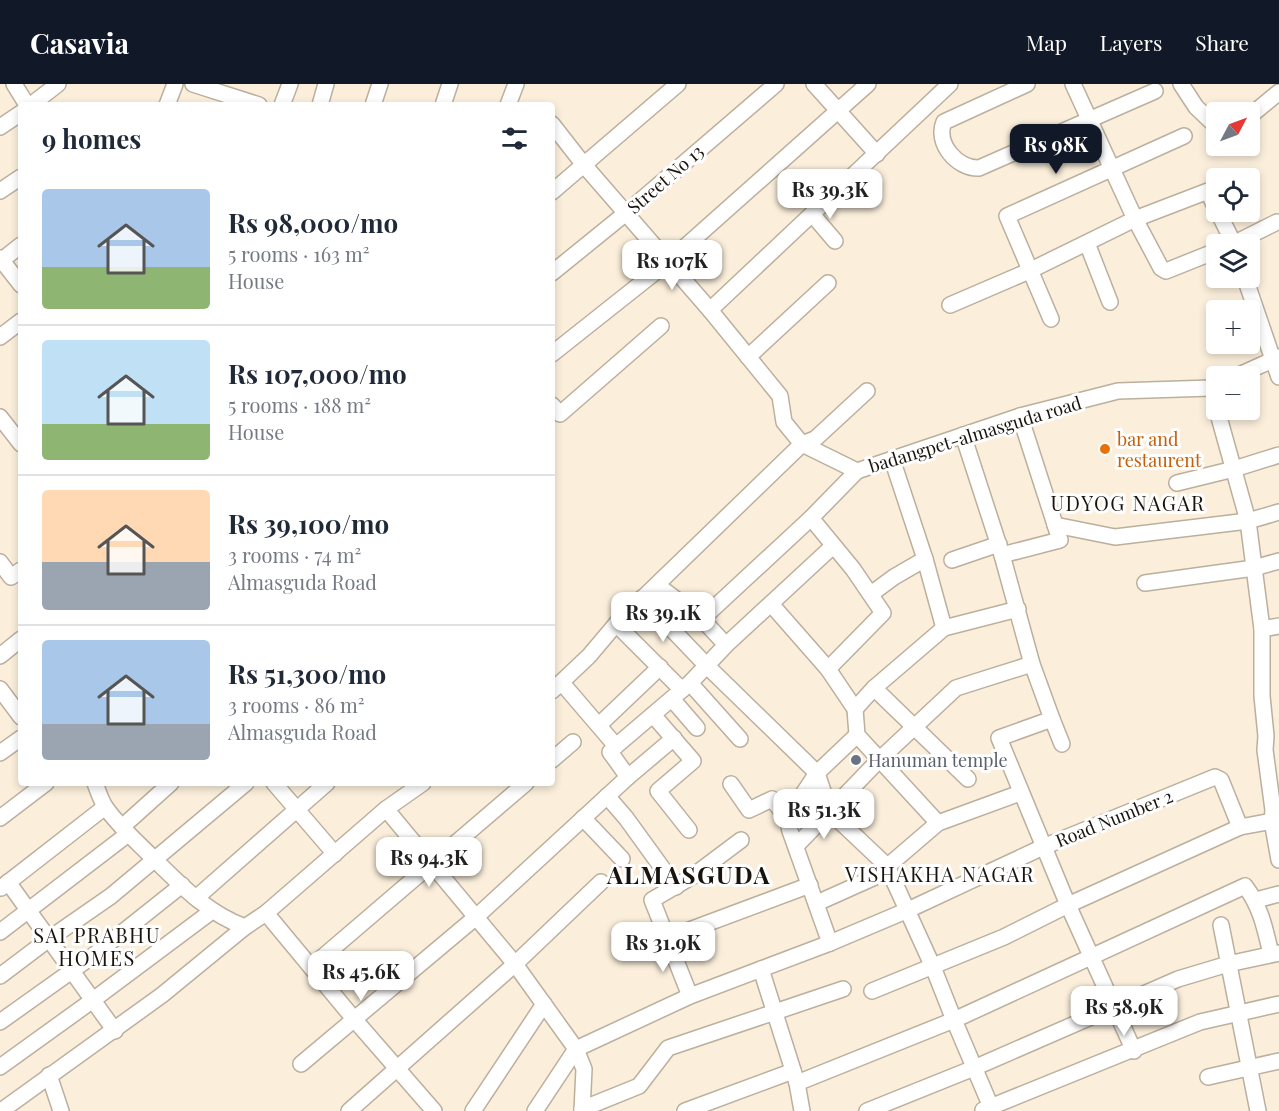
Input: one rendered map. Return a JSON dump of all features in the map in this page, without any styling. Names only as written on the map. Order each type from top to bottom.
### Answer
[{"type":"street","points":[[14,84],[27,102]]},
{"type":"street","points":[[33,102],[58,84]]},
{"type":"street","points":[[168,102],[175,84]]},
{"type":"street","points":[[194,84],[250,102]]},
{"type":"street","points":[[283,102],[290,84]]},
{"type":"street","points":[[321,102],[326,84]]},
{"type":"street","points":[[374,102],[380,84]]},
{"type":"street","points":[[444,102],[450,84]]},
{"type":"street","points":[[512,102],[516,84]]},
{"type":"street","points":[[555,189],[678,84]]},
{"type":"street","name":"Street No 13","points":[[555,271],[626,213],[776,84]]},
{"type":"street","points":[[814,84],[876,154]]},
{"type":"street","points":[[555,352],[668,262],[868,84]]},
{"type":"street","points":[[710,310],[950,84]]},
{"type":"street","points":[[1027,84],[944,122],[941,134],[951,155],[967,167],[979,168],[1155,91]]},
{"type":"street","points":[[1073,84],[1135,219],[1161,268],[1166,271],[1206,255]]},
{"type":"street","points":[[1181,84],[1196,107],[1206,116]]},
{"type":"street","points":[[1260,108],[1279,92]]},
{"type":"street","points":[[0,127],[18,114]]},
{"type":"street","points":[[555,128],[780,396],[784,422],[802,444]]},
{"type":"street","points":[[1051,319],[1007,216],[1184,136]]},
{"type":"street","points":[[0,191],[18,179]]},
{"type":"street","points":[[950,305],[1029,271],[1135,219],[1206,192]]},
{"type":"street","points":[[812,214],[835,241]]},
{"type":"street","points":[[1253,234],[1277,222]]},
{"type":"street","points":[[1088,243],[1110,302]]},
{"type":"street","points":[[18,247],[1,259],[18,281]]},
{"type":"street","points":[[748,357],[828,283]]},
{"type":"street","points":[[1249,288],[1276,358],[1279,378]]},
{"type":"street","points":[[0,337],[18,323]]},
{"type":"street","points":[[555,414],[661,326]]},
{"type":"street","points":[[1259,366],[1276,358]]},
{"type":"street","name":"badangpet-almasguda road","points":[[802,444],[857,471],[1020,416],[1118,391],[1206,387]]},
{"type":"street","points":[[616,746],[599,725],[557,687],[642,598],[802,444],[815,439],[867,391]]},
{"type":"street","points":[[952,560],[1060,540],[1020,416]]},
{"type":"street","points":[[0,418],[18,440]]},
{"type":"street","points":[[1220,420],[1248,521],[1262,629],[1262,696],[1266,736],[1272,749],[1279,860]]},
{"type":"street","points":[[963,435],[1000,550],[1032,664],[1062,744]]},
{"type":"street","points":[[1178,483],[1279,455]]},
{"type":"street","points":[[892,459],[925,559],[944,628]]},
{"type":"street","points":[[702,619],[811,518],[857,471]]},
{"type":"street","points":[[1055,525],[1115,537],[1248,521],[1279,512]]},
{"type":"street","points":[[811,518],[853,568],[883,613],[828,669]]},
{"type":"street","points":[[627,777],[610,752],[681,691],[726,645],[833,546]]},
{"type":"street","points":[[871,594],[894,576],[925,559]]},
{"type":"street","points":[[1145,583],[1254,568],[1279,561]]},
{"type":"street","points":[[0,562],[10,577]]},
{"type":"street","points":[[657,585],[702,619],[726,645]]},
{"type":"street","points":[[642,598],[707,666],[816,773],[830,812],[887,866],[933,967],[974,1068],[987,1109],[1134,1051],[1200,1022],[1279,1004]]},
{"type":"street","points":[[771,604],[828,669],[855,709],[857,735],[938,823]]},
{"type":"street","points":[[855,709],[874,688],[944,628],[1017,609]]},
{"type":"street","points":[[616,624],[681,691],[740,739]]},
{"type":"street","points":[[1262,629],[1279,626]]},
{"type":"street","points":[[0,657],[18,642]]},
{"type":"street","points":[[796,846],[879,760],[956,688],[1032,664]]},
{"type":"street","points":[[599,725],[660,667]]},
{"type":"street","points":[[1263,683],[1279,681]]},
{"type":"street","points":[[874,688],[968,779]]},
{"type":"street","points":[[681,691],[697,728]]},
{"type":"street","points":[[2,696],[18,714]]},
{"type":"street","points":[[653,715],[693,761],[658,791],[689,830]]},
{"type":"street","points":[[1052,718],[999,738],[1042,847],[1134,1051]]},
{"type":"street","points":[[787,818],[816,773],[857,735]]},
{"type":"street","points":[[301,1064],[476,916],[627,777],[674,738]]},
{"type":"street","points":[[0,753],[18,740]]},
{"type":"street","points":[[555,757],[573,742]]},
{"type":"street","name":"Road Number 2","points":[[576,1049],[690,996],[830,943],[908,910],[1042,847],[1215,777],[1221,780],[1240,826]]},
{"type":"street","points":[[731,784],[749,810],[772,799],[787,818],[830,943]]},
{"type":"street","points":[[0,818],[42,786]]},
{"type":"street","points":[[96,786],[105,807],[155,860],[212,910],[226,920],[245,927]]},
{"type":"street","points":[[0,932],[125,830],[168,786]]},
{"type":"street","points":[[0,976],[111,896],[242,786]]},
{"type":"street","points":[[276,786],[335,854]]},
{"type":"street","points":[[196,898],[324,786]]},
{"type":"street","points":[[1,1111],[49,1075],[115,1031],[245,927],[266,913],[386,809],[419,786]]},
{"type":"street","points":[[311,967],[522,786]]},
{"type":"street","points":[[817,903],[875,878],[938,823],[1020,793]]},
{"type":"street","points":[[606,796],[626,818],[675,887]]},
{"type":"street","points":[[105,807],[4,886],[49,939],[115,1031]]},
{"type":"street","points":[[386,809],[515,964],[576,1049],[584,1069],[582,1110],[639,1086],[668,1048],[843,989]]},
{"type":"street","points":[[872,991],[1004,937],[1240,826],[1275,813]]},
{"type":"street","points":[[583,818],[622,859]]},
{"type":"street","points":[[690,996],[652,900],[675,887],[741,840]]},
{"type":"street","points":[[355,1109],[396,1069],[515,964],[601,882]]},
{"type":"street","points":[[0,1022],[94,955],[182,885]]},
{"type":"street","points":[[668,938],[810,885]]},
{"type":"street","points":[[685,1111],[795,1077],[954,1020],[1245,886],[1256,900],[1275,953],[1178,979],[974,1068],[867,1111]]},
{"type":"street","points":[[1256,900],[1279,894]]},
{"type":"street","points":[[0,1067],[212,910]]},
{"type":"street","points":[[266,913],[396,1069],[434,1111]]},
{"type":"street","points":[[1221,925],[1258,1111]]},
{"type":"street","points":[[761,969],[795,1077],[802,1111]]},
{"type":"street","points":[[473,1111],[544,1004]]},
{"type":"street","points":[[535,1111],[576,1049]]},
{"type":"street","points":[[1208,1077],[1279,1061]]},
{"type":"street","points":[[49,1075],[62,1111]]},
{"type":"place","name":"bar and restaurent","points":[[1105,449]]},
{"type":"place","name":"Hanuman temple","points":[[856,760]]},
{"type":"district","name":"UDYOG NAGAR","points":[[1128,502]]},
{"type":"district","name":"VISHAKHA NAGAR","points":[[940,873]]},
{"type":"district","name":"ALMASGUDA","points":[[689,874]]},
{"type":"district","name":"SAI PRABHU HOMES","points":[[97,946]]}]
